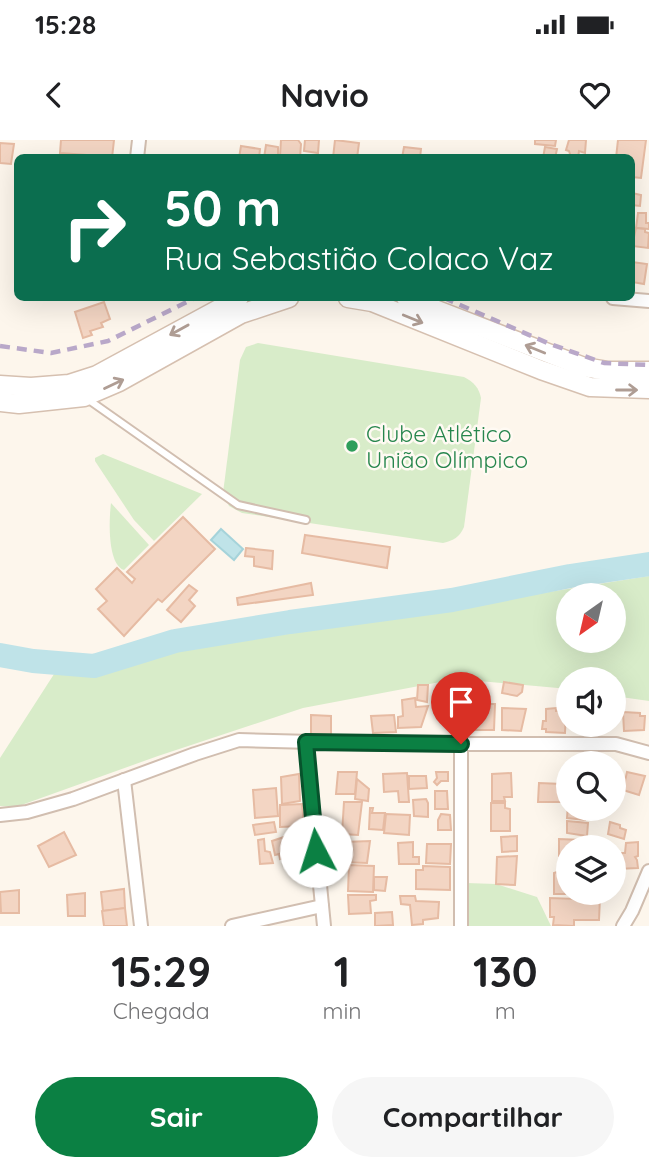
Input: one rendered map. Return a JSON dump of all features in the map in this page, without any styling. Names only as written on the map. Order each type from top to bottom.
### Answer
[{"type":"main road","points":[[0,385],[80,389],[97,375],[233,301]]},
{"type":"main road","points":[[0,402],[19,404],[119,382],[241,314],[280,301]]},
{"type":"main road","points":[[366,301],[590,387],[649,389]]},
{"type":"main road","points":[[414,301],[584,367],[608,371],[649,371]]},
{"type":"street","points":[[0,815],[50,806],[239,740],[616,744],[649,753]]},
{"type":"street","points":[[306,742],[324,926]]},
{"type":"street","points":[[461,744],[461,926]]},
{"type":"street","points":[[124,780],[141,926]]},
{"type":"street","points":[[623,926],[649,871]]},
{"type":"street","points":[[232,926],[322,906]]},
{"type":"lane","points":[[80,389],[239,505],[306,520]]},
{"type":"green space","name":"Clube Atlético União Olímpico","points":[[258,343],[464,377],[473,383],[481,398],[464,527],[458,536],[443,543],[242,513],[229,506],[223,493],[240,360],[246,347]]},
{"type":"green space","points":[[103,454],[202,494],[154,541],[134,520],[95,461],[95,458]]},
{"type":"green space","points":[[111,503],[149,545],[124,570],[118,566],[112,550]]},
{"type":"green space","points":[[649,576],[649,701],[626,698],[626,667],[556,667],[556,688],[456,679],[303,708],[16,807],[0,806],[0,758],[56,671],[556,591],[556,653],[626,653],[626,583],[605,583]]},
{"type":"green space","points":[[466,883],[496,884],[537,897],[551,926],[467,926]]},
{"type":"water","points":[[221,529],[243,549],[234,560],[211,540]]},
{"type":"building","points":[[61,140],[114,140],[112,154],[60,153]]},
{"type":"building","points":[[281,140],[298,140],[301,144],[300,154],[280,154]]},
{"type":"building","points":[[305,140],[319,140],[318,153],[304,151]]},
{"type":"building","points":[[335,140],[359,143],[358,154],[333,154]]},
{"type":"building","points":[[535,140],[556,140],[555,146],[535,144]]},
{"type":"building","points":[[569,140],[586,140],[585,153],[579,151],[579,154],[570,154],[566,150]]},
{"type":"building","points":[[618,140],[646,140],[641,178],[635,177],[635,154],[616,154]]},
{"type":"building","points":[[0,143],[14,144],[11,164],[0,163]]},
{"type":"building","points":[[266,145],[278,147],[278,154],[265,154]]},
{"type":"building","points":[[241,146],[260,149],[259,154],[240,154]]},
{"type":"building","points":[[404,147],[421,149],[420,154],[403,154]]},
{"type":"building","points":[[545,147],[557,149],[556,154],[544,154]]},
{"type":"building","points":[[635,194],[641,195],[640,206],[635,205]]},
{"type":"building","points":[[638,213],[646,213],[649,229],[636,228]]},
{"type":"building","points":[[636,228],[645,229],[645,232],[649,233],[648,248],[635,246]]},
{"type":"building","points":[[635,262],[647,264],[644,284],[635,282]]},
{"type":"building","points":[[104,302],[110,319],[101,323],[103,327],[90,331],[92,335],[83,338],[75,312]]},
{"type":"building","points":[[183,517],[215,549],[162,602],[158,599],[124,636],[98,609],[107,601],[96,589],[117,568],[132,583],[135,579],[127,572]]},
{"type":"building","points":[[305,535],[390,547],[387,568],[302,553]]},
{"type":"building","points":[[246,548],[273,551],[272,569],[254,566],[254,557],[245,556]]},
{"type":"building","points":[[311,583],[313,595],[238,605],[237,598]]},
{"type":"building","points":[[189,585],[197,591],[189,600],[195,606],[181,622],[167,610]]},
{"type":"building","points":[[504,682],[523,685],[522,692],[517,696],[502,693]]},
{"type":"building","points":[[418,685],[428,685],[427,702],[417,700]]},
{"type":"building","points":[[415,698],[416,707],[428,706],[421,727],[398,728],[398,717],[403,716],[402,700]]},
{"type":"building","points":[[478,704],[495,704],[494,730],[470,730],[471,716],[477,716]]},
{"type":"building","points":[[502,708],[526,709],[521,731],[502,730]]},
{"type":"building","points":[[556,708],[556,733],[542,729],[543,721],[546,721],[546,709]]},
{"type":"building","points":[[626,712],[645,716],[644,730],[626,731]]},
{"type":"building","points":[[311,715],[331,716],[331,735],[311,735]]},
{"type":"building","points":[[394,715],[396,732],[373,733],[371,716]]},
{"type":"building","points":[[338,772],[357,772],[355,794],[336,794]]},
{"type":"building","points":[[436,772],[448,772],[448,781],[441,781],[437,785],[434,782],[437,778]]},
{"type":"building","points":[[627,772],[645,776],[639,795],[626,791]]},
{"type":"building","points":[[407,773],[409,802],[399,802],[398,791],[384,792],[383,774]]},
{"type":"building","points":[[511,773],[512,797],[504,797],[505,801],[492,801],[492,774]]},
{"type":"building","points":[[299,774],[300,801],[282,804],[281,777]]},
{"type":"building","points":[[409,776],[426,776],[427,788],[409,789]]},
{"type":"building","points":[[357,779],[369,789],[368,801],[355,799]]},
{"type":"building","points":[[539,783],[556,784],[556,802],[538,802]]},
{"type":"building","points":[[276,788],[278,816],[255,818],[253,790]]},
{"type":"building","points":[[435,791],[447,791],[448,809],[435,809]]},
{"type":"building","points":[[426,799],[428,817],[414,816],[413,800]]},
{"type":"building","points":[[344,802],[362,802],[358,835],[342,834]]},
{"type":"building","points":[[491,803],[505,803],[505,808],[510,809],[510,831],[491,831]]},
{"type":"building","points":[[302,804],[304,826],[280,827],[280,805]]},
{"type":"building","points":[[370,808],[373,808],[372,813],[385,813],[383,830],[369,829]]},
{"type":"building","points":[[386,814],[410,815],[409,835],[384,833]]},
{"type":"building","points":[[441,814],[450,815],[451,830],[438,830]]},
{"type":"building","points":[[567,821],[588,823],[587,835],[567,833]]},
{"type":"building","points":[[274,822],[276,832],[255,835],[253,825]]},
{"type":"building","points":[[610,822],[626,830],[625,835],[608,834]]},
{"type":"building","points":[[64,832],[76,855],[49,867],[38,846]]},
{"type":"building","points":[[299,832],[299,835],[303,834],[306,855],[280,859],[279,854],[275,855],[272,841]]},
{"type":"building","points":[[517,836],[517,851],[502,852],[501,837]]},
{"type":"building","points":[[264,839],[265,851],[270,852],[273,863],[260,864],[258,840]]},
{"type":"building","points":[[370,841],[367,863],[342,862],[344,842]]},
{"type":"building","points":[[413,842],[413,857],[419,857],[419,864],[399,864],[398,843]]},
{"type":"building","points":[[638,842],[638,856],[635,857],[638,868],[626,869],[626,843]]},
{"type":"building","points":[[427,844],[451,844],[450,864],[426,863]]},
{"type":"building","points":[[517,856],[515,885],[496,884],[497,857]]},
{"type":"building","points":[[349,865],[374,866],[373,892],[348,891]]},
{"type":"building","points":[[423,866],[450,867],[450,890],[416,889],[416,870],[423,870]]},
{"type":"building","points":[[556,872],[556,894],[554,894]]},
{"type":"building","points":[[374,877],[387,877],[385,891],[374,890]]},
{"type":"building","points":[[124,889],[125,908],[103,911],[101,892]]},
{"type":"building","points":[[19,890],[19,913],[1,913],[0,892]]},
{"type":"building","points":[[85,893],[85,916],[68,916],[67,895]]},
{"type":"building","points":[[348,895],[376,895],[376,900],[370,901],[371,913],[349,914]]},
{"type":"building","points":[[400,896],[415,896],[416,901],[439,902],[438,918],[412,925],[410,905],[401,904]]},
{"type":"building","points":[[550,898],[556,898],[556,905],[600,905],[599,920],[574,920],[574,926],[553,925]]},
{"type":"building","points":[[125,908],[127,926],[104,926],[102,911]]},
{"type":"building","points":[[392,912],[393,925],[375,926],[375,913]]},
{"type":"waterway","points":[[0,655],[33,661],[94,666],[175,641],[452,600],[570,576],[649,564]]},
{"type":"railway","points":[[0,346],[51,353],[108,341],[189,301]]},
{"type":"railway","points":[[451,301],[550,344],[604,363],[649,365]]},
{"type":"place","name":"Clube Atlético União Olímpico","points":[[352,446]]},
{"type":"route","points":[[316,851],[306,742],[461,744]]}]
